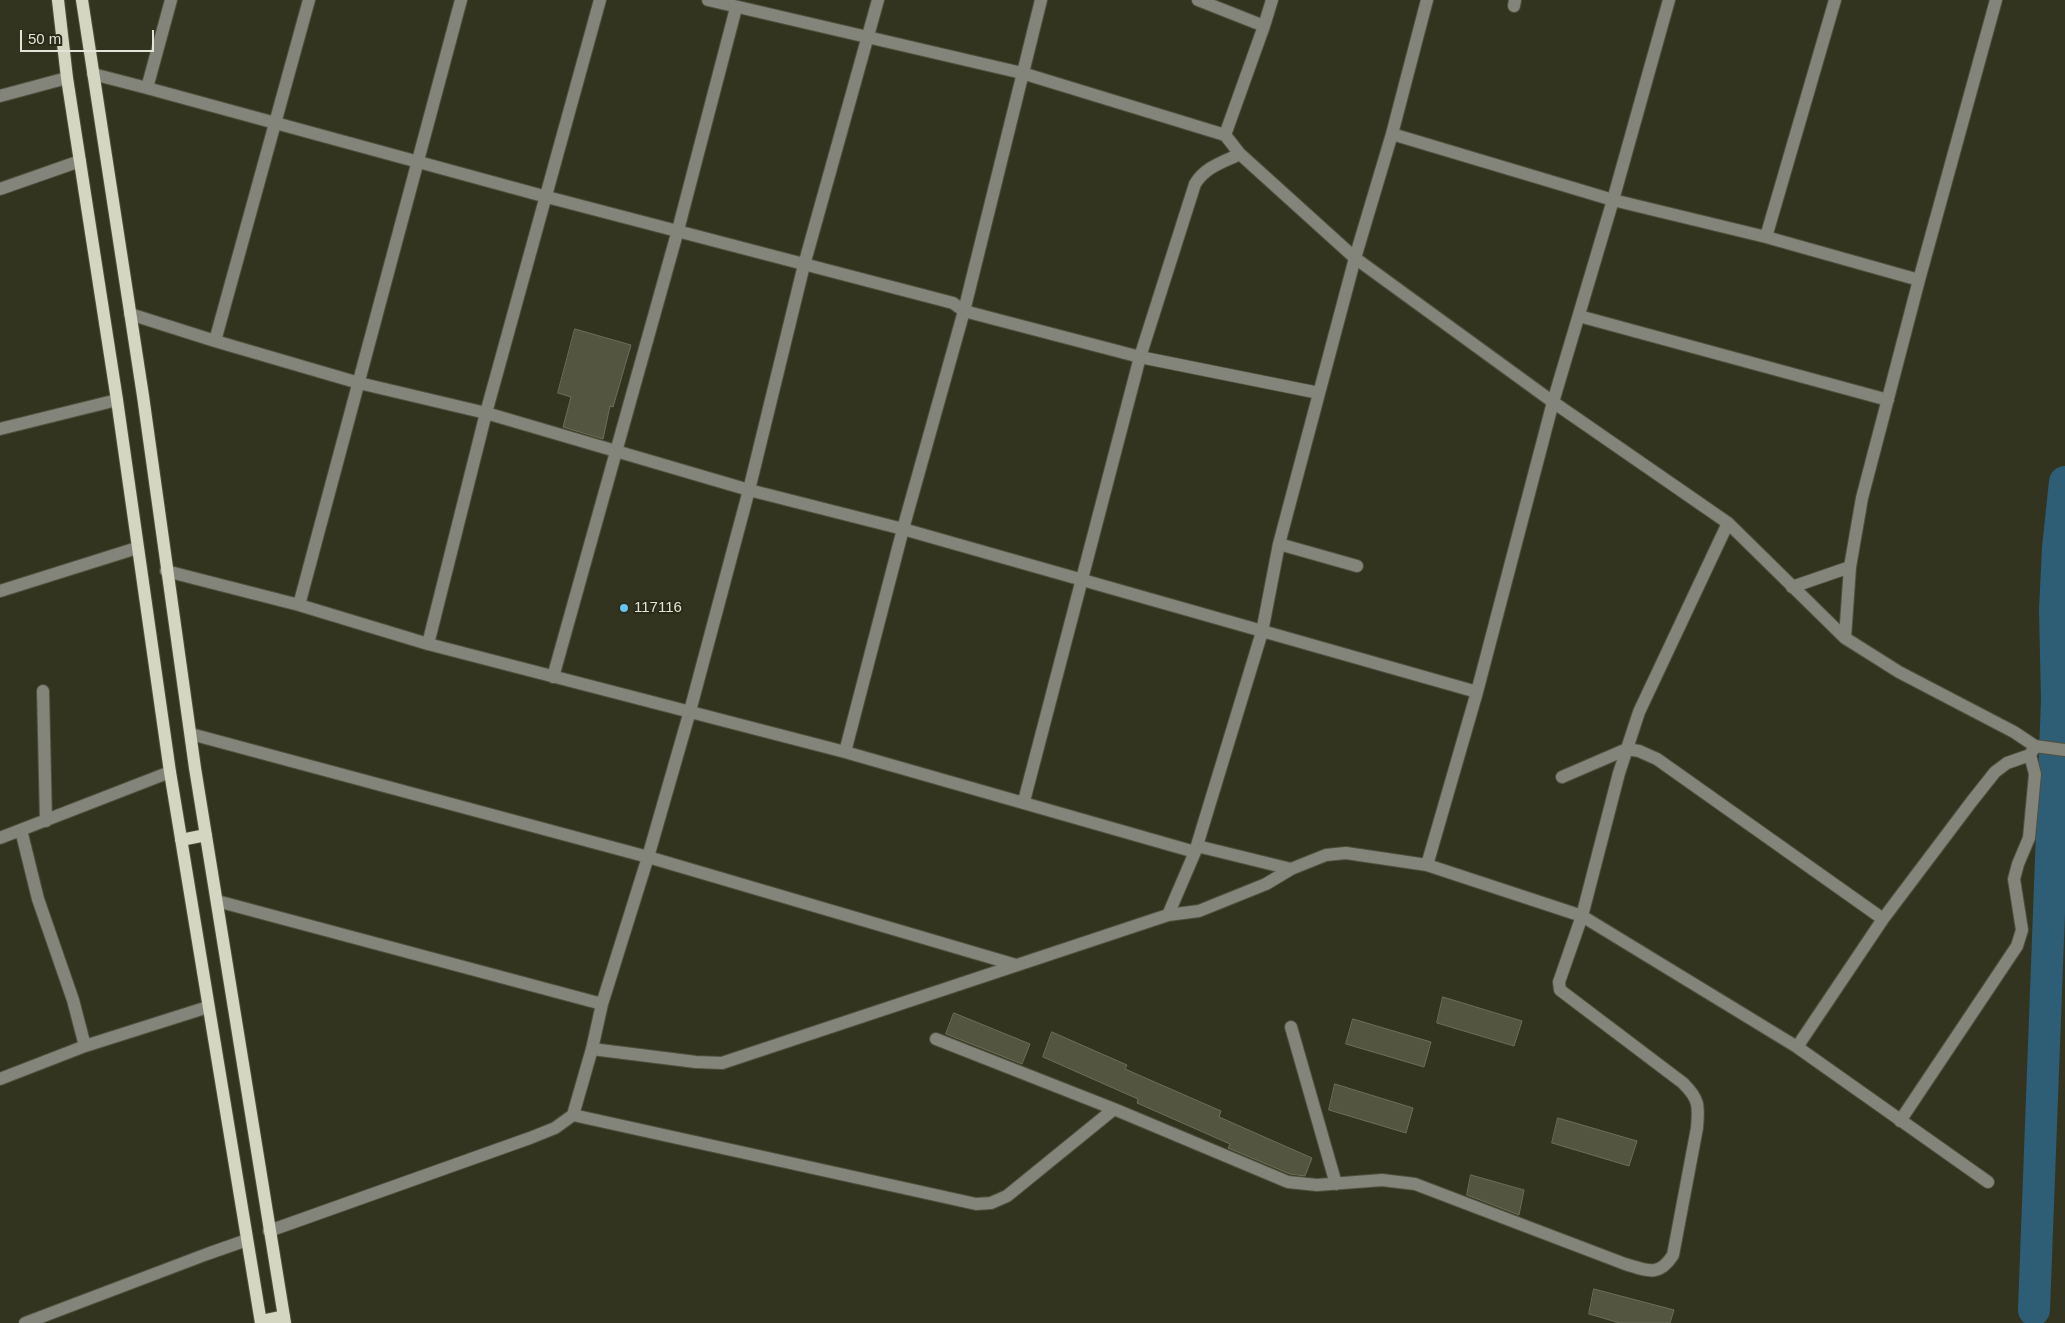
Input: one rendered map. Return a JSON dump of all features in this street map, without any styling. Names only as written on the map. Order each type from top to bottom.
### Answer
[{"type":"main road","points":[[58,0],[67,78],[117,400],[170,772],[261,1322],[284,1319],[206,835],[82,0]]},
{"type":"main road","points":[[181,840],[206,835]]},
{"type":"street","points":[[147,88],[171,0]]},
{"type":"street","points":[[214,341],[309,0]]},
{"type":"street","points":[[299,605],[461,0]]},
{"type":"street","points":[[428,644],[486,413],[600,0]]},
{"type":"street","points":[[708,0],[1022,73],[1225,136],[1240,154],[1355,258],[1553,402],[1728,523],[1845,638],[1899,672],[2014,732],[2033,751],[2035,774],[2029,838],[2014,879],[2022,930],[2017,946],[1900,1121]]},
{"type":"street","points":[[270,1231],[530,1138],[555,1128],[573,1115],[592,1049],[602,1004],[648,857],[690,711],[749,490],[804,265],[866,37],[878,0]]},
{"type":"street","points":[[845,752],[903,529],[964,311],[1041,0]]},
{"type":"street","points":[[1198,0],[1264,26]]},
{"type":"street","points":[[1225,136],[1272,0]]},
{"type":"street","points":[[1168,916],[1196,849],[1262,632],[1279,544],[1355,258],[1392,134],[1427,0]]},
{"type":"street","points":[[1427,865],[1477,692],[1553,402],[1613,200],[1669,0]]},
{"type":"street","points":[[1766,237],[1835,0]]},
{"type":"street","points":[[1845,638],[1850,567],[1862,498],[1919,280],[1996,0]]},
{"type":"street","points":[[553,677],[678,230],[736,8]]},
{"type":"street","points":[[93,74],[952,303],[964,311],[1140,357],[1319,393]]},
{"type":"street","points":[[0,96],[67,78]]},
{"type":"street","points":[[1392,134],[1613,200],[1766,237],[1919,280]]},
{"type":"street","points":[[1024,801],[1140,357],[1196,184],[1200,175],[1210,168],[1240,154]]},
{"type":"street","points":[[0,189],[80,161]]},
{"type":"street","points":[[130,314],[214,341],[359,383],[486,413],[749,490],[903,529],[1477,692]]},
{"type":"street","points":[[1578,316],[1888,400]]},
{"type":"street","points":[[0,429],[117,400]]},
{"type":"street","points":[[936,1039],[1114,1110],[1274,1178],[1301,1185],[1382,1180],[1415,1184],[1643,1270],[1658,1270],[1666,1266],[1673,1255],[1697,1128],[1699,1113],[1696,1096],[1683,1083],[1560,990],[1559,982],[1582,916],[1639,712],[1728,523]]},
{"type":"street","points":[[1279,544],[1357,566]]},
{"type":"street","points":[[0,591],[137,548]]},
{"type":"street","points":[[1792,587],[1850,567]]},
{"type":"street","points":[[166,571],[299,605],[428,644],[845,752],[1196,849],[1291,869]]},
{"type":"street","points":[[43,691],[46,821]]},
{"type":"street","points":[[191,734],[648,857],[1016,965]]},
{"type":"street","points":[[1797,1047],[1883,919],[1995,772],[2007,762],[2033,751],[2051,748],[2065,750]]},
{"type":"street","points":[[1562,777],[1627,750],[1639,751],[1657,759],[1883,919]]},
{"type":"street","points":[[0,838],[170,772]]},
{"type":"street","points":[[21,830],[38,900],[73,1000],[85,1046]]},
{"type":"street","points":[[592,1049],[696,1062],[722,1063],[1168,916],[1199,911],[1266,884],[1291,869],[1326,855],[1346,852],[1427,865],[1582,916],[1797,1047],[1988,1182]]},
{"type":"street","points":[[217,901],[602,1004]]},
{"type":"street","points":[[0,1079],[85,1046],[208,1007]]},
{"type":"street","points":[[1291,1027],[1336,1184]]},
{"type":"street","points":[[573,1115],[976,1204],[990,1203],[1007,1196],[1114,1110]]},
{"type":"street","points":[[25,1323],[247,1240]]},
{"type":"building","points":[[575,329],[631,345],[613,407],[610,406],[603,439],[563,427],[571,397],[558,393]]},
{"type":"building","points":[[1443,997],[1522,1021],[1514,1046],[1437,1023]]},
{"type":"building","points":[[954,1013],[1030,1044],[1022,1064],[946,1034]]},
{"type":"building","points":[[1353,1019],[1431,1042],[1424,1067],[1346,1044]]},
{"type":"building","points":[[1052,1032],[1127,1065],[1125,1069],[1221,1111],[1219,1117],[1312,1158],[1305,1176],[1290,1174],[1228,1148],[1230,1144],[1137,1103],[1138,1099],[1043,1057]]},
{"type":"building","points":[[1335,1084],[1413,1108],[1406,1133],[1329,1110]]},
{"type":"building","points":[[1558,1118],[1637,1141],[1629,1166],[1552,1143]]},
{"type":"building","points":[[1471,1175],[1524,1190],[1519,1215],[1467,1195]]},
{"type":"building","points":[[1594,1289],[1674,1310],[1670,1323],[1620,1323],[1589,1314]]},
{"type":"waterway","points":[[2034,1310],[2057,700],[2055,610],[2058,548],[2065,482]]},
{"type":"place","name":"117116","points":[[624,608]]}]
